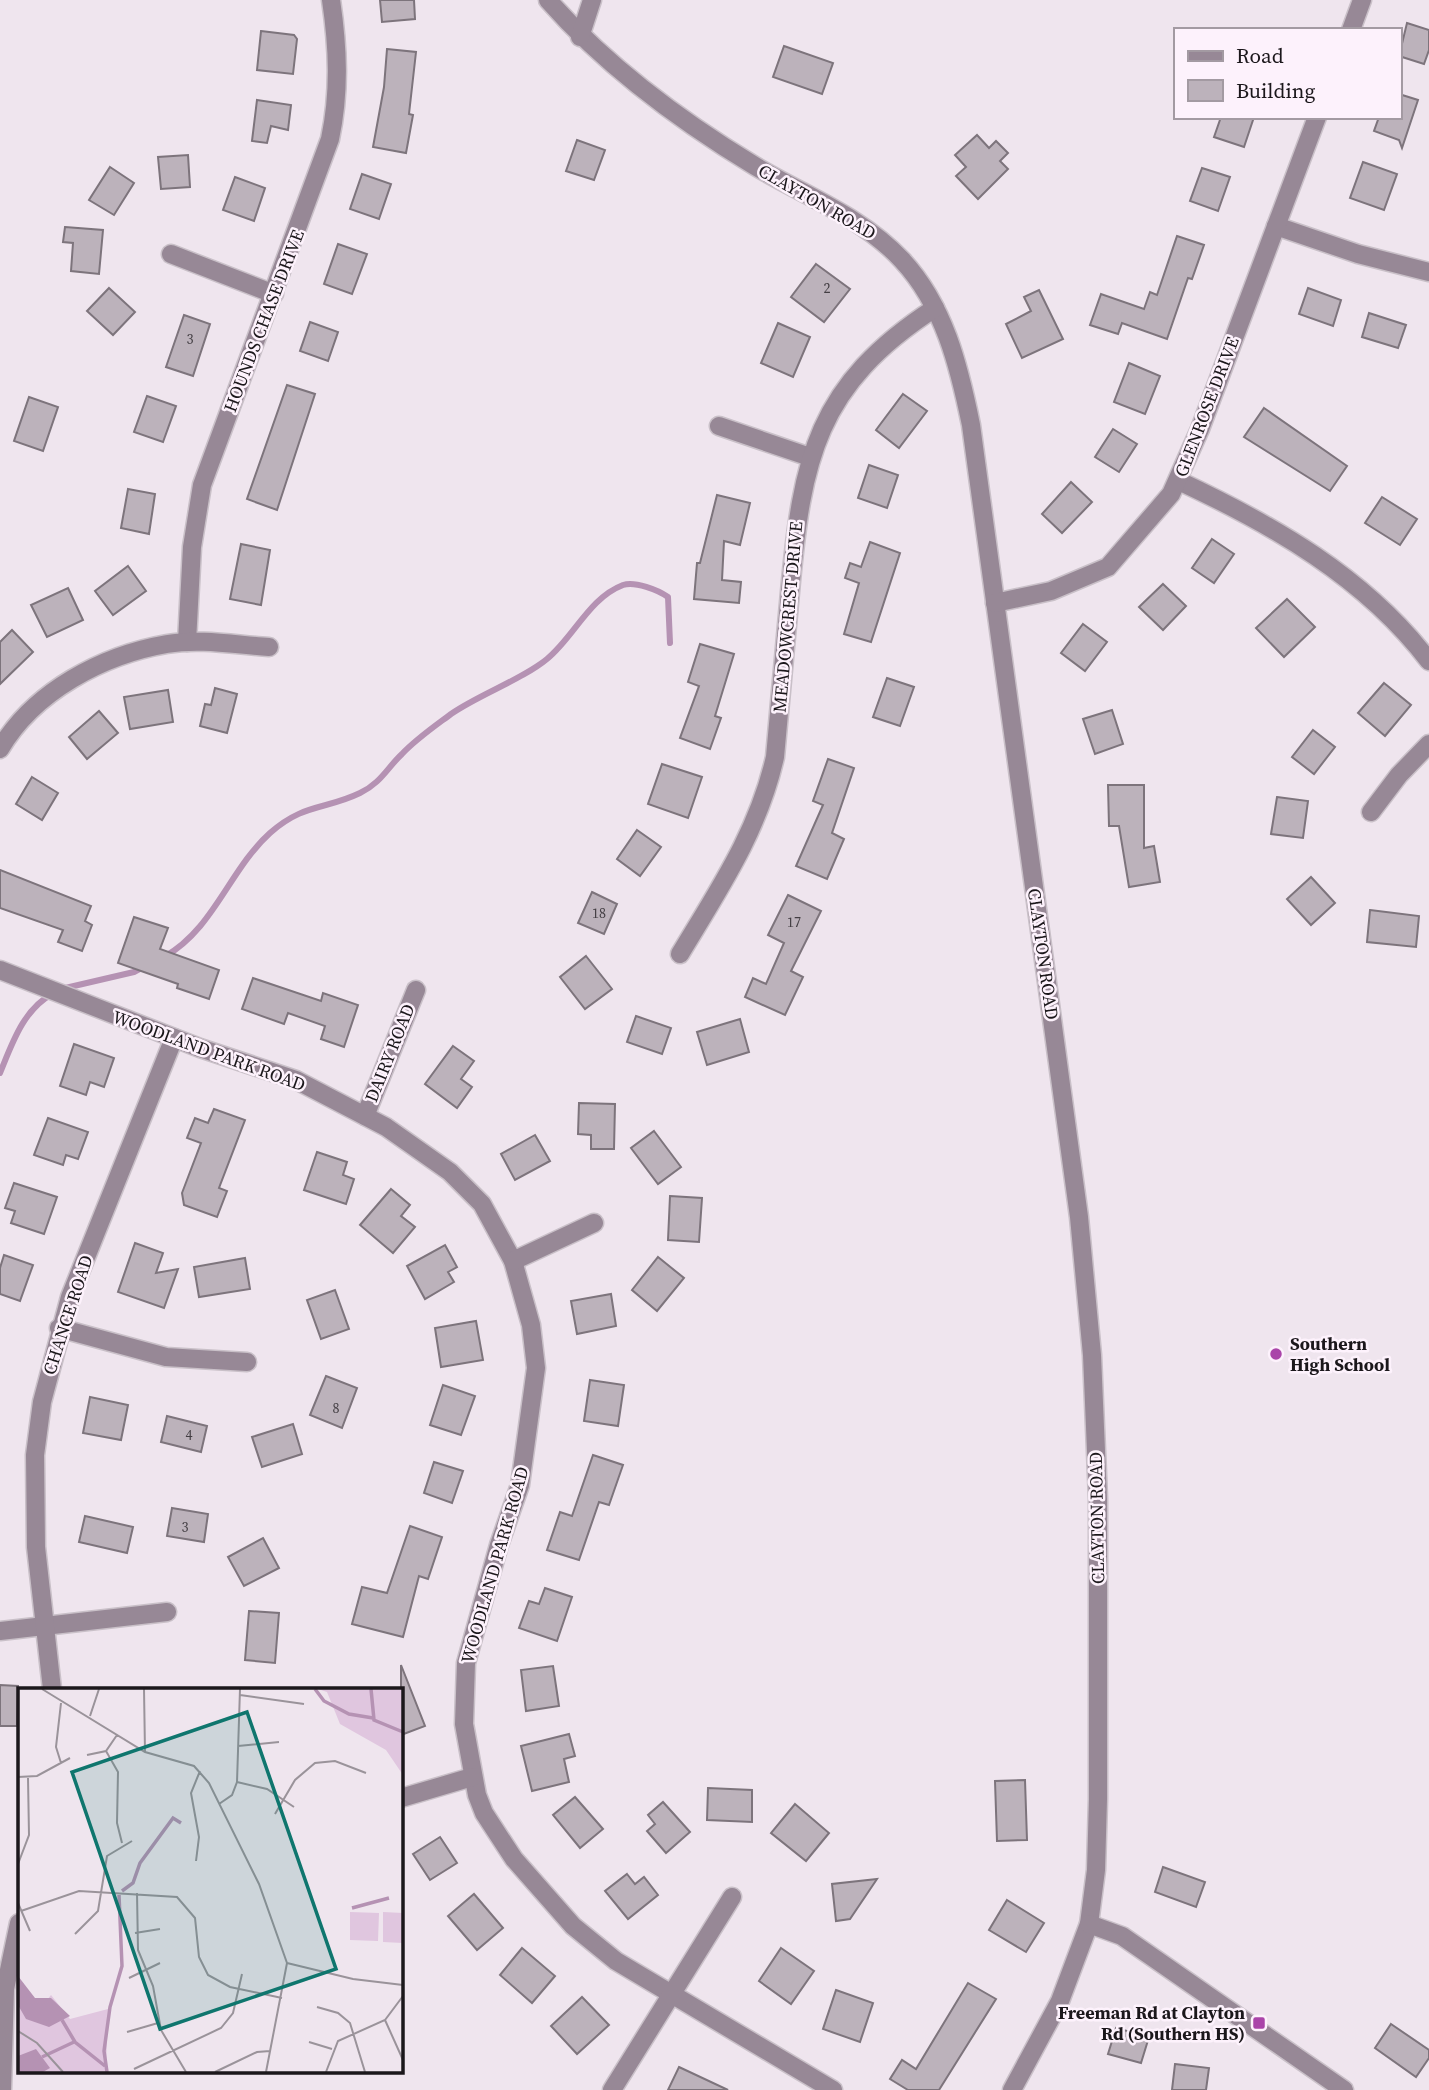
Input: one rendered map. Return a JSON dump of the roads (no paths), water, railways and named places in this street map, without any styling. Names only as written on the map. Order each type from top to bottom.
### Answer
[{"type":"street","name":"HOUNDS CHASE DRIVE","points":[[187,642],[191,547],[202,485],[320,172],[336,109],[338,71],[331,0]]},
{"type":"street","name":"CLAYTON ROAD","points":[[548,0],[580,37],[624,75],[707,136],[872,231],[904,261],[935,308],[953,349],[971,425],[1077,1204],[1092,1355],[1098,1499],[1098,1799],[1096,1870],[1089,1924],[1060,2001],[1012,2090]]},
{"type":"street","points":[[580,37],[592,0]]},
{"type":"street","points":[[1352,28],[1362,0]]},
{"type":"street","name":"GLENROSE DRIVE","points":[[995,603],[1051,592],[1108,567],[1156,515],[1179,481],[1316,119]]},
{"type":"street","points":[[1276,226],[1358,254],[1429,272]]},
{"type":"street","points":[[171,254],[274,294]]},
{"type":"street","name":"MEADOWCREST DRIVE","points":[[680,954],[744,845],[767,792],[775,757],[797,519],[810,457],[830,412],[851,380],[878,350],[935,308]]},
{"type":"street","points":[[719,426],[810,457]]},
{"type":"street","points":[[1179,481],[1302,545],[1347,578],[1383,610],[1429,661]]},
{"type":"street","points":[[0,749],[16,726],[47,696],[80,674],[128,654],[168,643],[187,642],[269,647]]},
{"type":"street","points":[[1371,812],[1399,775],[1429,744]]},
{"type":"street","name":"WOODLAND PARK ROAD","points":[[0,970],[174,1038],[296,1080],[386,1127],[466,1185],[495,1224],[513,1261],[535,1344],[535,1390],[520,1485],[499,1545],[467,1662],[464,1724],[472,1777],[484,1813],[542,1895],[573,1926],[615,1961],[672,1992],[833,2090]]},
{"type":"street","name":"DAIRY ROAD","points":[[365,1116],[416,990]]},
{"type":"street","name":"CHANCE ROAD","points":[[52,1688],[36,1546],[35,1455],[44,1391],[59,1328],[174,1038]]},
{"type":"street","points":[[513,1261],[594,1223]]},
{"type":"street","points":[[59,1328],[166,1357],[247,1362]]},
{"type":"street","points":[[0,1631],[167,1612]]},
{"type":"street","points":[[402,1798],[472,1777]]},
{"type":"street","points":[[612,2090],[732,1897]]},
{"type":"street","points":[[1089,1924],[1122,1936],[1344,2090]]},
{"type":"street","points":[[2,2090],[1,2037],[5,1989],[18,1928]]},
{"type":"waterway","points":[[164,957],[196,931],[243,864],[282,823],[293,816],[367,789],[379,780],[413,743],[451,714],[547,659],[591,608],[611,591],[623,585],[634,584],[653,589],[668,597],[670,643]]},
{"type":"waterway","points":[[61,989],[134,972],[145,966]]},
{"type":"waterway","points":[[0,1073],[26,1018],[52,994]]},
{"type":"place","name":"Southern High School","points":[[1276,1354]]},
{"type":"place","name":"Freeman Rd at Clayton Rd (Southern HS)","points":[[1259,2023]]}]
